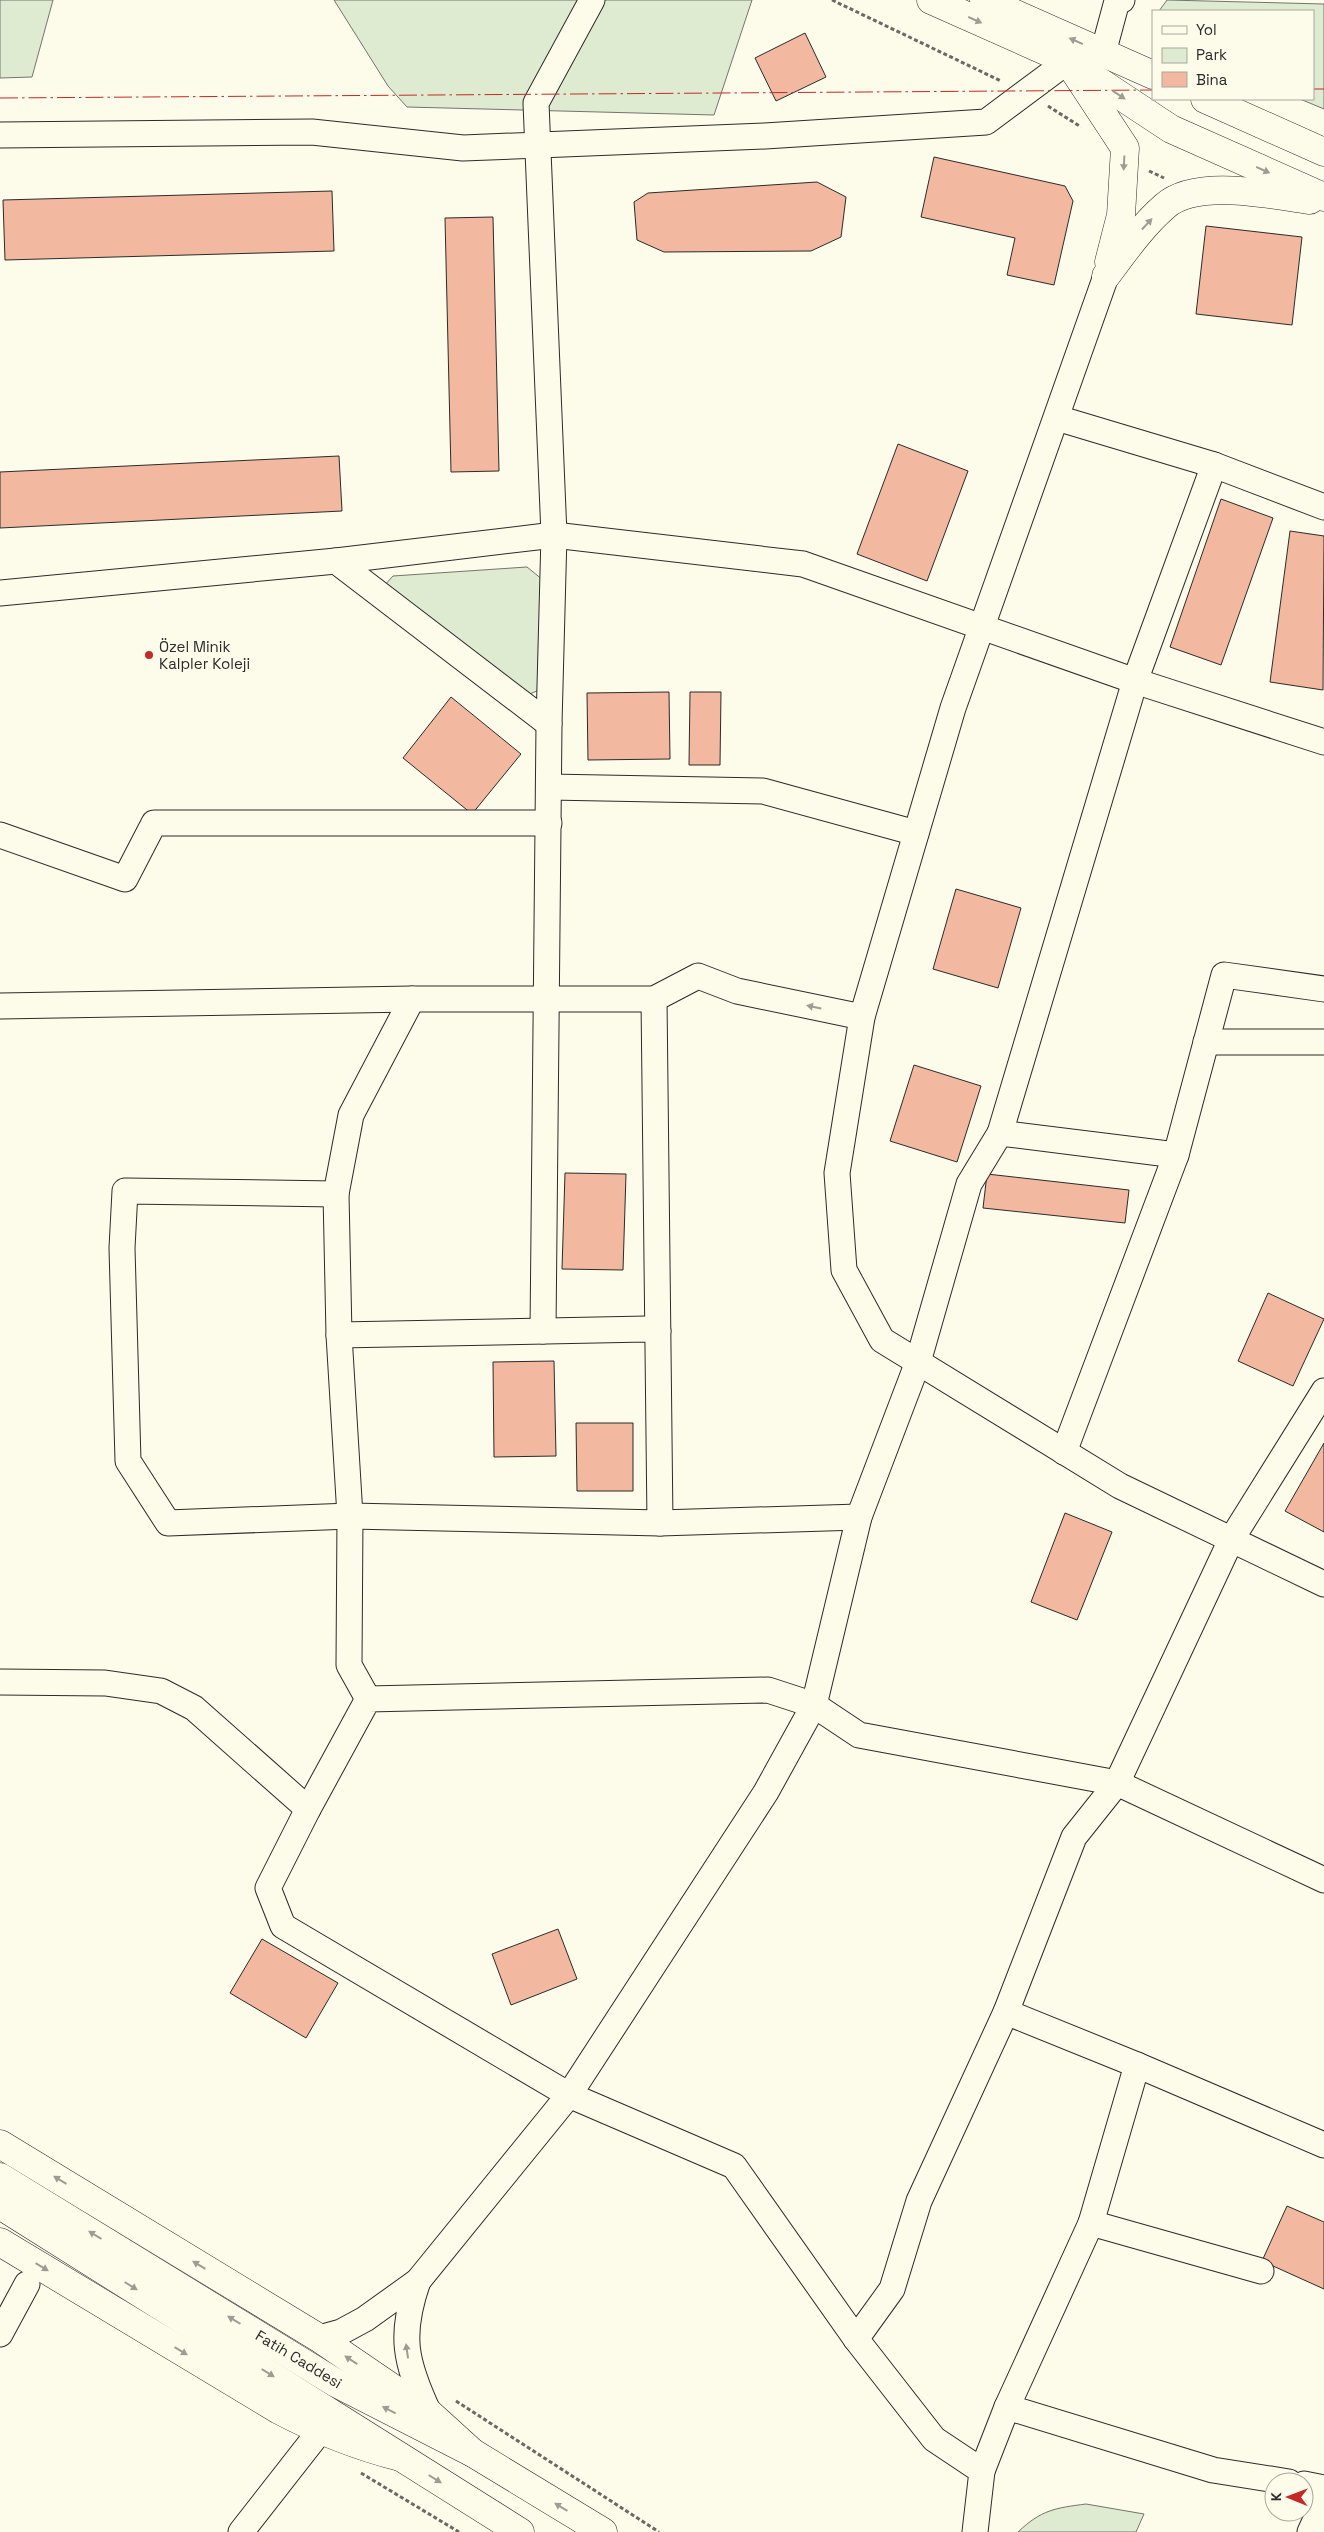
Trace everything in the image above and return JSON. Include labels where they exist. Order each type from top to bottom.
[{"type":"main road","points":[[931,0],[1068,61],[1171,129],[1324,198]]},
{"type":"main road","points":[[984,0],[1152,75]]},
{"type":"main road","points":[[1068,61],[1124,148],[1121,215],[1106,276]]},
{"type":"main road","points":[[1207,100],[1324,152]]},
{"type":"main road","points":[[1106,276],[1134,239],[1165,205],[1184,195],[1224,190],[1324,202]]},
{"type":"main road","points":[[0,2144],[319,2338],[428,2413],[473,2453]]},
{"type":"main road","name":"Fatih Caddesi","points":[[0,2177],[336,2382],[473,2453],[603,2532]]},
{"type":"main road","name":"Fatih Caddesi","points":[[0,2205],[520,2532]]},
{"type":"main road","points":[[0,2242],[279,2410],[320,2431],[357,2446],[400,2457]]},
{"type":"street","points":[[543,1331],[549,724],[554,535],[536,103],[592,0]]},
{"type":"street","points":[[1103,53],[1117,1],[1122,0]]},
{"type":"street","points":[[0,135],[312,132],[463,148],[765,136],[986,122],[1068,61]]},
{"type":"street","points":[[1106,276],[953,708],[862,1017],[837,1172],[844,1270],[882,1340],[1120,1486],[1324,1584]]},
{"type":"street","points":[[1057,418],[1214,465],[1324,507]]},
{"type":"street","points":[[319,2338],[341,2332],[365,2319],[418,2281],[569,2095],[766,1792],[814,1705],[860,1517],[918,1362],[969,1184],[1000,1133],[1135,681],[1214,465]]},
{"type":"street","points":[[0,592],[336,561],[554,535],[803,564],[1135,681],[1324,742]]},
{"type":"street","points":[[336,561],[549,724]]},
{"type":"street","points":[[549,787],[763,791],[916,833]]},
{"type":"street","points":[[0,835],[125,879],[154,823],[549,823]]},
{"type":"street","points":[[1064,1452],[1176,1155],[1224,975],[1324,989]]},
{"type":"street","points":[[0,1006],[412,999],[654,999],[698,976],[738,991],[862,1017]]},
{"type":"street","points":[[368,1699],[349,1665],[350,1516],[339,1335],[336,1194],[351,1115],[412,999]]},
{"type":"street","points":[[654,999],[660,1523]]},
{"type":"street","points":[[1206,1042],[1324,1042]]},
{"type":"street","points":[[1000,1133],[1176,1155]]},
{"type":"street","points":[[336,1194],[125,1190],[122,1248],[128,1461],[168,1523],[350,1516],[660,1523],[860,1517]]},
{"type":"street","points":[[339,1335],[647,1329],[658,1331]]},
{"type":"street","points":[[856,2339],[892,2289],[919,2201],[1006,2012],[1074,1836],[1117,1783],[1231,1540],[1324,1391]]},
{"type":"street","points":[[0,1682],[105,1683],[161,1691],[194,1708],[308,1809]]},
{"type":"street","points":[[368,1699],[768,1690],[814,1705],[859,1735],[1117,1783],[1324,1880]]},
{"type":"street","points":[[368,1699],[308,1809],[268,1888],[283,1926],[569,2095],[734,2166],[856,2339],[934,2439],[982,2471]]},
{"type":"street","points":[[1006,2012],[1137,2065],[1324,2145]]},
{"type":"street","points":[[975,2532],[982,2471],[1008,2406],[1091,2223],[1137,2065]]},
{"type":"street","points":[[1091,2223],[1261,2271]]},
{"type":"street","points":[[418,2281],[407,2319],[405,2339],[412,2374],[428,2413]]},
{"type":"street","points":[[0,2334],[27,2284]]},
{"type":"street","points":[[1008,2406],[1213,2470],[1264,2478]]},
{"type":"street","points":[[241,2532],[320,2431]]},
{"type":"street","points":[[1310,2532],[1324,2502]]},
{"type":"path","points":[[832,0],[976,71],[1026,92],[1083,129]]},
{"type":"path","points":[[1124,155],[1148,170],[1195,193]]},
{"type":"path","points":[[451,2398],[659,2532]]},
{"type":"green space","points":[[0,0],[53,0],[32,77],[0,78]]},
{"type":"green space","points":[[334,0],[752,0],[714,115],[407,107],[388,86]]},
{"type":"green space","points":[[1167,0],[1324,4],[1324,109],[1302,100],[1314,100],[1314,10],[1160,10]]},
{"type":"green space","points":[[527,567],[543,580],[539,690],[523,697],[383,587],[393,576]]},
{"type":"green space","points":[[1086,2504],[1144,2514],[1136,2532],[1018,2532],[1034,2519],[1049,2511]]},
{"type":"building","points":[[805,33],[826,77],[776,101],[755,58]]},
{"type":"building","points":[[934,157],[1065,186],[1073,201],[1054,285],[1007,275],[1015,238],[921,217]]},
{"type":"building","points":[[817,182],[846,197],[841,237],[811,251],[664,252],[637,240],[634,202],[648,193]]},
{"type":"building","points":[[332,191],[334,251],[5,260],[3,200]]},
{"type":"building","points":[[493,217],[499,471],[451,472],[445,218]]},
{"type":"building","points":[[1206,226],[1302,237],[1292,325],[1196,314]]},
{"type":"building","points":[[898,444],[968,471],[927,581],[857,554]]},
{"type":"building","points":[[339,456],[342,511],[0,528],[0,472]]},
{"type":"building","points":[[1221,499],[1273,518],[1221,665],[1170,647]]},
{"type":"building","points":[[1290,531],[1324,536],[1323,690],[1270,682]]},
{"type":"building","points":[[669,692],[670,759],[588,760],[587,693]]},
{"type":"building","points":[[690,692],[721,692],[720,765],[689,765]]},
{"type":"building","points":[[451,697],[521,754],[472,814],[403,758]]},
{"type":"building","points":[[956,889],[1021,908],[998,988],[933,969]]},
{"type":"building","points":[[914,1065],[981,1086],[957,1162],[890,1141]]},
{"type":"building","points":[[565,1173],[626,1174],[623,1270],[562,1269]]},
{"type":"building","points":[[987,1174],[1129,1190],[1125,1223],[983,1208]]},
{"type":"building","points":[[1268,1293],[1324,1319],[1293,1386],[1238,1361]]},
{"type":"building","points":[[554,1361],[556,1456],[494,1457],[493,1362]]},
{"type":"building","points":[[576,1423],[633,1423],[633,1491],[577,1491]]},
{"type":"building","points":[[1324,1443],[1324,1532],[1285,1511]]},
{"type":"building","points":[[1065,1513],[1112,1532],[1077,1620],[1031,1602]]},
{"type":"building","points":[[558,1929],[577,1979],[511,2005],[492,1954]]},
{"type":"building","points":[[262,1939],[338,1983],[306,2038],[230,1993]]},
{"type":"building","points":[[1287,2206],[1324,2222],[1324,2289],[1262,2261]]},
{"type":"power","points":[[1314,89],[1324,89]]},
{"type":"power","points":[[0,98],[1152,90]]},
{"type":"place","name":"Özel Minik Kalpler Koleji","points":[[149,655]]}]
